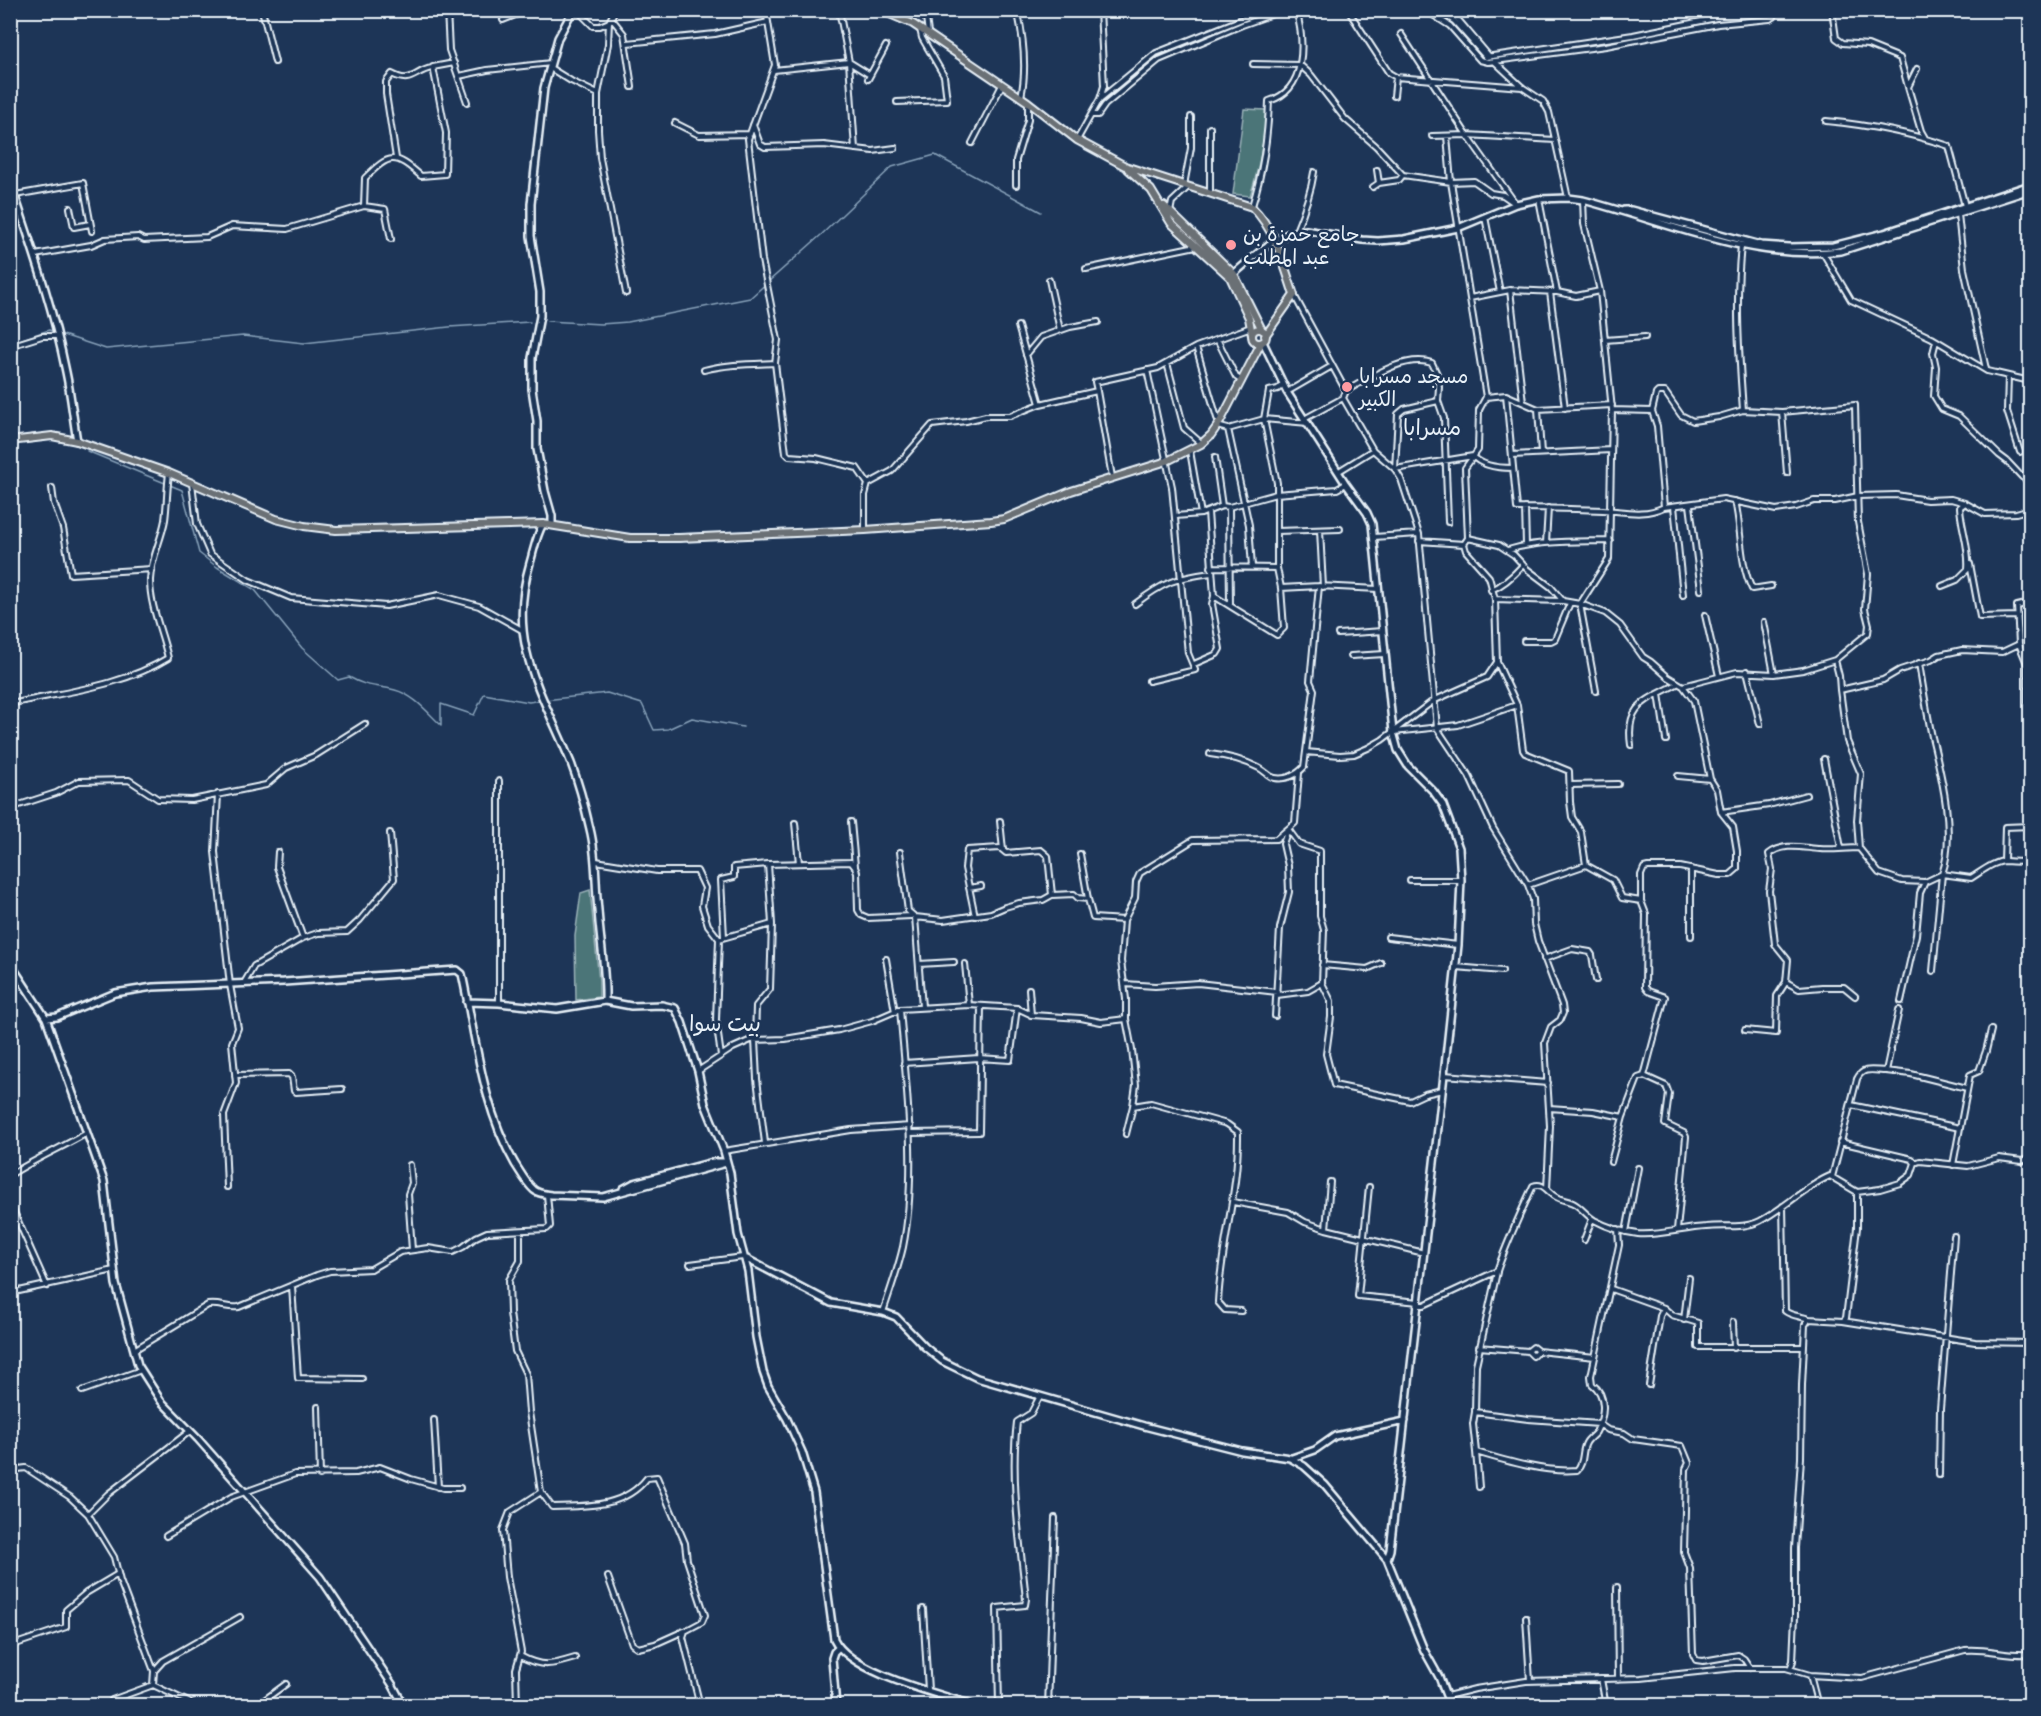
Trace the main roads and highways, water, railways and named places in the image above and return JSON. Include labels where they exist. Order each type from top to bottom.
[{"type":"main road","points":[[10,441],[52,436],[77,441],[192,483],[276,519],[315,528],[336,530],[543,524],[630,538],[865,530],[1004,519],[1071,490],[1167,461],[1201,444],[1219,424],[1262,338],[1294,295],[1274,241],[1258,213],[1252,207],[1125,166],[1077,140],[1028,102],[928,34],[880,10]]},
{"type":"main road","points":[[1125,166],[1143,181],[1170,213],[1232,276],[1262,338]]},
{"type":"main road","points":[[1160,201],[1171,223],[1232,276],[1252,327],[1254,341],[1262,338]]},
{"type":"main road","points":[[1252,335],[1256,330],[1262,338]]},
{"type":"waterway","points":[[1099,108],[1155,58],[1276,10]]},
{"type":"waterway","points":[[1432,10],[1453,24],[1486,59]]},
{"type":"waterway","points":[[1638,37],[1719,21],[1768,17],[1773,10]]},
{"type":"waterway","points":[[1496,58],[1629,39]]},
{"type":"waterway","points":[[547,321],[601,324],[628,322],[750,298],[821,235],[892,167],[935,155],[1041,212]]},
{"type":"waterway","points":[[60,334],[106,349],[243,336],[304,343],[449,327],[530,322]]},
{"type":"waterway","points":[[10,343],[49,330],[55,332]]},
{"type":"waterway","points":[[87,451],[182,490],[199,553],[255,590],[302,648],[338,680],[349,677],[367,685],[402,692],[441,725],[441,704],[474,715],[484,694],[529,702],[541,700]]},
{"type":"waterway","points":[[545,700],[607,693],[642,704],[654,730],[668,729],[692,718],[743,727]]},
{"type":"place","name":"جامع حمزة بن عبد المطلب","points":[[1231,245]]},
{"type":"place","name":"مسجد مسرابا الكبير","points":[[1347,387]]},
{"type":"district","name":"مسرابا","points":[[1432,427]]},
{"type":"district","name":"بيت سوا","points":[[725,1023]]}]
